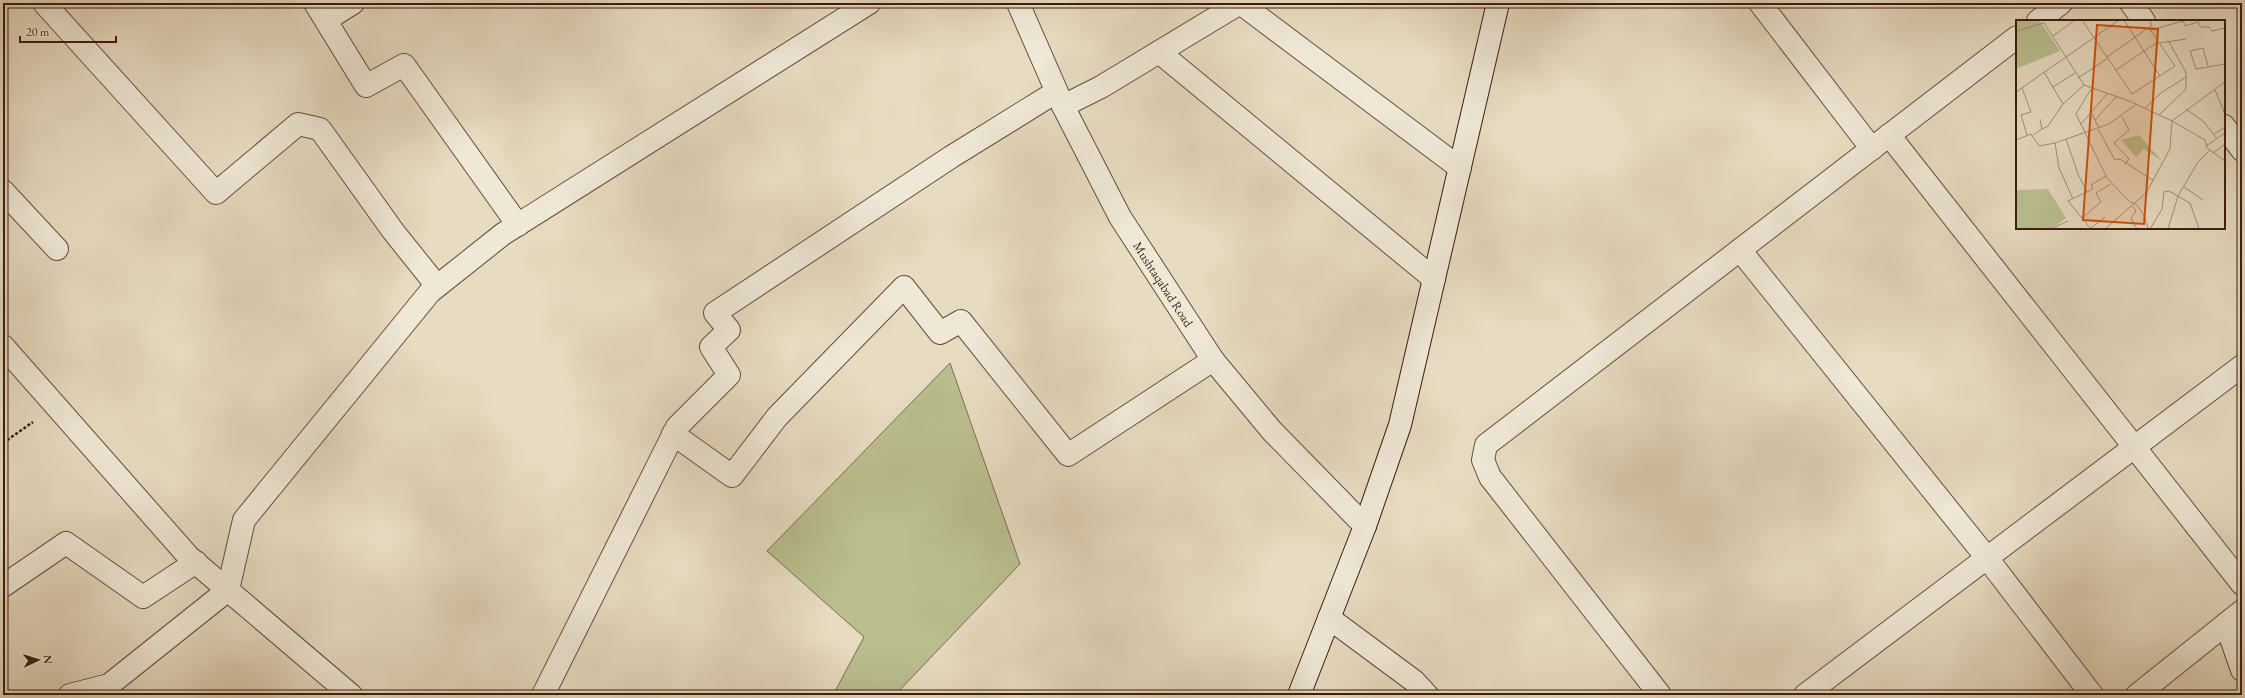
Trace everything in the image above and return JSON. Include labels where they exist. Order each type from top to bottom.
[{"type":"street","points":[[44,3],[216,194],[298,124],[320,129],[393,231],[436,286]]},
{"type":"street","points":[[353,3],[320,12],[366,86],[404,65],[518,225]]},
{"type":"street","points":[[70,695],[109,685],[228,590],[244,520],[436,286],[503,234],[870,3]]},
{"type":"street","name":"Mushtaqabad Road","points":[[1018,3],[1060,99],[1120,217],[1212,360],[1272,431],[1365,526]]},
{"type":"street","points":[[543,695],[677,427],[729,375],[711,347],[729,330],[715,313],[951,157],[1060,99],[1101,87],[1240,3],[1460,168]]},
{"type":"street","points":[[1299,695],[1365,526],[1400,425],[1498,3]]},
{"type":"street","points":[[1760,3],[1872,149]]},
{"type":"street","points":[[2039,20],[2061,3]]},
{"type":"street","points":[[2131,3],[2143,20]]},
{"type":"street","points":[[1660,695],[1490,477],[1483,460],[1486,446],[2016,38]]},
{"type":"street","points":[[1159,52],[1434,279]]},
{"type":"street","points":[[2225,127],[2242,150]]},
{"type":"street","points":[[1889,135],[2242,584]]},
{"type":"street","points":[[3,191],[57,249]]},
{"type":"street","points":[[1740,250],[1987,558],[2092,695]]},
{"type":"street","points":[[673,434],[732,476],[777,417],[904,287],[940,334],[961,321],[1068,455],[1212,360]]},
{"type":"street","points":[[3,346],[196,562],[351,695]]},
{"type":"street","points":[[1805,695],[2242,366]]},
{"type":"street","points":[[3,586],[66,544],[143,597],[196,562]]},
{"type":"street","points":[[1329,618],[1414,681],[1427,695]]},
{"type":"street","points":[[2137,695],[2234,618],[2242,670]]},
{"type":"path","points":[[3,443],[56,406]]},
{"type":"green space","points":[[950,363],[1020,564],[895,695],[833,695],[864,637],[767,551]]}]
